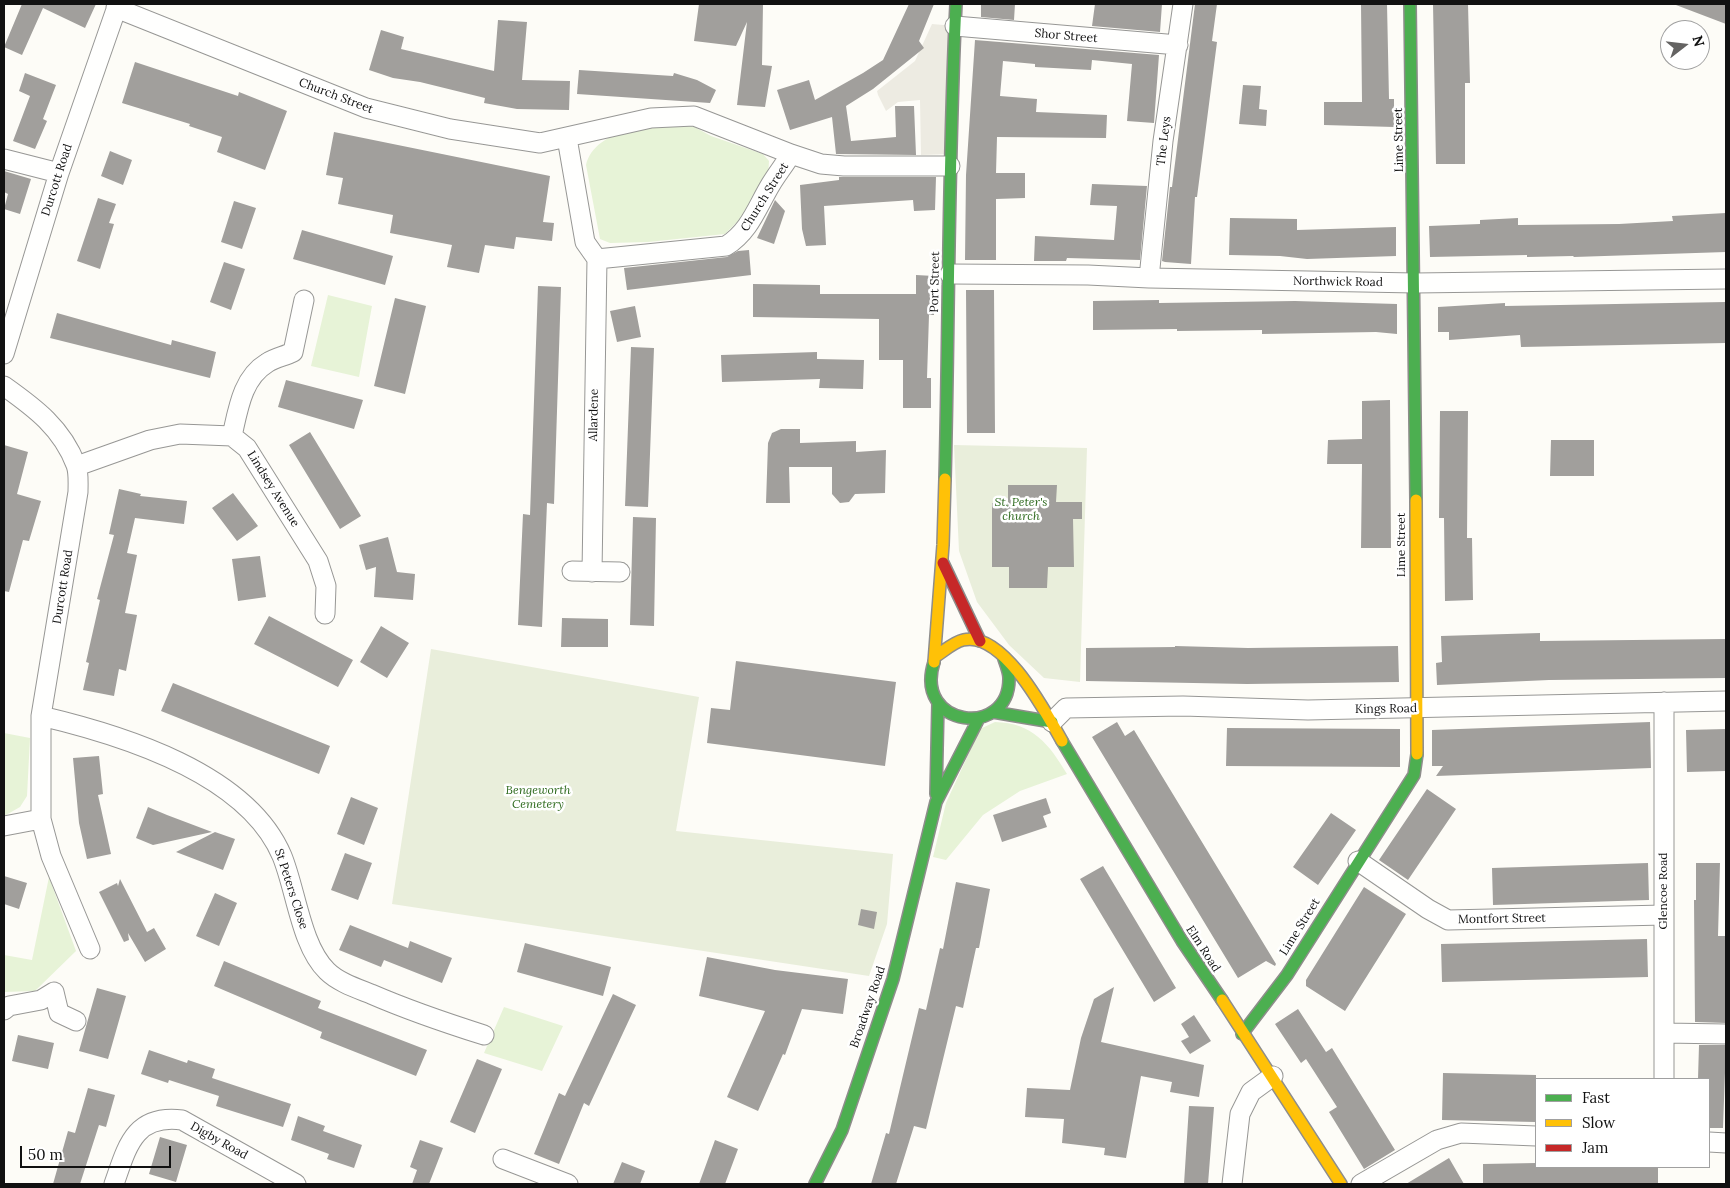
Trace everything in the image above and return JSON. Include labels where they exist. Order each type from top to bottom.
[{"type":"main road","name":"Port Street","points":[[936,656],[942,560],[950,274],[950,166],[956,4]]},
{"type":"main road","name":"Lime Street","points":[[1242,1034],[1287,975],[1414,774],[1417,754],[1415,283],[1410,4]]},
{"type":"main road","name":"Port Street","points":[[942,560],[952,586],[980,641]]},
{"type":"main road","points":[[963,640],[980,641],[993,647],[1004,659],[1010,677],[1006,696],[993,712],[979,718],[966,719],[951,714],[938,703],[932,691],[930,675],[936,656],[963,640]]},
{"type":"main road","name":"Elm Road","points":[[1004,659],[1032,688],[1177,933],[1341,1184]]},
{"type":"main road","name":"Broadway Road","points":[[936,802],[938,703]]},
{"type":"main road","points":[[993,712],[1052,722]]},
{"type":"main road","name":"Broadway Road","points":[[815,1184],[842,1130],[875,1028],[894,979],[906,920],[936,802],[979,718]]},
{"type":"street","name":"The Leys","points":[[1149,278],[1163,141],[1183,4]]},
{"type":"street","name":"Church Street","points":[[117,6],[366,108],[450,129],[540,143],[651,118],[694,116],[820,164],[844,166],[950,166]]},
{"type":"street","name":"Durcott Road","points":[[4,354],[59,173],[117,6]]},
{"type":"street","name":"Shor Street","points":[[955,26],[1178,45]]},
{"type":"street","points":[[567,138],[585,242],[597,259]]},
{"type":"street","name":"Church Street","points":[[597,259],[726,246],[739,238],[752,221],[771,184],[791,154]]},
{"type":"street","points":[[4,160],[59,173]]},
{"type":"street","name":"Allardene","points":[[592,572],[597,259]]},
{"type":"street","name":"Northwick Road","points":[[950,274],[1088,275],[1149,278],[1415,283],[1726,279]]},
{"type":"street","points":[[77,466],[150,440],[180,434],[232,436],[239,405],[250,378],[267,362],[293,352],[304,300]]},
{"type":"street","name":"Durcott Road","points":[[4,386],[45,416],[59,432],[77,466],[78,492],[41,716],[41,819],[51,856],[90,949]]},
{"type":"street","name":"Lindsey Avenue","points":[[232,436],[247,448],[318,561],[326,586],[325,614]]},
{"type":"street","points":[[572,571],[620,572]]},
{"type":"street","name":"Kings Road","points":[[1052,722],[1066,708],[1108,706],[1308,710],[1726,701]]},
{"type":"street","name":"Glencoe Road","points":[[1664,702],[1664,1078]]},
{"type":"street","name":"St Peters Close","points":[[41,716],[124,739],[159,753],[199,773],[239,799],[265,825],[282,856],[309,946],[317,960],[329,973],[352,986],[410,1011],[484,1036]]},
{"type":"street","points":[[4,826],[41,819]]},
{"type":"street","name":"Montfort Street","points":[[1358,860],[1428,909],[1448,920],[1664,914]]},
{"type":"street","points":[[4,1010],[9,1006],[41,1000],[54,992],[59,1013],[76,1021]]},
{"type":"street","points":[[1665,1033],[1726,1034]]},
{"type":"street","points":[[1232,1184],[1240,1114],[1251,1092],[1272,1076]]},
{"type":"street","name":"Digby Road","points":[[114,1184],[129,1144],[140,1128],[155,1120],[166,1118],[182,1120],[296,1184]]},
{"type":"street","points":[[1361,1184],[1437,1140],[1461,1133],[1535,1136]]},
{"type":"street","points":[[1710,1142],[1726,1143]]},
{"type":"street","points":[[503,1159],[568,1184]]},
{"type":"green space","points":[[689,124],[711,136],[763,154],[769,161],[768,177],[749,210],[725,234],[648,242],[610,243],[600,239],[586,165],[592,152],[602,142],[614,135],[645,128]]},
{"type":"green space","points":[[328,295],[372,306],[359,377],[311,366]]},
{"type":"green space","name":"St. Peter's church","points":[[954,445],[1087,448],[1080,682],[1044,678],[1009,645],[977,602],[959,551]]},
{"type":"green space","name":"Bengeworth Cemetery","points":[[431,649],[699,697],[676,831],[893,854],[887,924],[869,976],[392,904]]},
{"type":"green space","points":[[995,722],[1020,726],[1030,731],[1054,753],[1067,774],[1020,791],[983,815],[946,860],[933,857],[946,803],[980,729]]},
{"type":"green space","points":[[4,733],[30,738],[27,796],[20,807],[6,815],[4,815]]},
{"type":"green space","points":[[49,877],[76,951],[35,991],[4,992],[4,955],[32,960]]},
{"type":"green space","points":[[504,1007],[563,1026],[542,1071],[484,1053]]},
{"type":"shaded area","points":[[932,24],[955,26],[950,154],[921,155],[920,100],[898,102],[886,111],[877,91],[915,61]]},
{"type":"building","points":[[22,4],[96,4],[85,28],[43,8],[22,55],[4,47]]},
{"type":"building","points":[[699,4],[763,4],[762,65],[772,66],[765,107],[737,105],[747,22],[736,46],[694,41]]},
{"type":"building","points":[[909,4],[934,4],[919,41],[924,48],[873,89],[846,106],[851,141],[896,137],[895,106],[914,106],[916,155],[836,154],[832,117],[790,130],[777,90],[809,80],[815,100],[883,60]]},
{"type":"building","points":[[981,4],[1015,4],[1014,20],[981,17]]},
{"type":"building","points":[[1095,4],[1162,4],[1160,32],[1092,26]]},
{"type":"building","points":[[1195,4],[1217,4],[1212,41],[1217,42],[1197,197],[1195,197],[1191,264],[1162,261]]},
{"type":"building","points":[[1361,4],[1387,4],[1389,99],[1394,99],[1394,127],[1324,125],[1324,102],[1362,102]]},
{"type":"building","points":[[1433,4],[1468,4],[1470,83],[1465,83],[1465,164],[1436,164]]},
{"type":"building","points":[[1726,4],[1726,24],[1676,5]]},
{"type":"building","points":[[498,20],[527,22],[522,80],[570,81],[569,110],[517,109],[484,103],[485,98],[420,82],[393,78],[369,70],[381,30],[404,37],[401,49],[494,71]]},
{"type":"building","points":[[975,40],[1159,55],[1154,123],[1127,121],[1132,64],[1092,60],[1091,70],[1035,67],[1035,64],[1003,61],[1000,96],[1037,99],[1036,112],[1107,115],[1106,138],[997,137],[996,173],[1025,173],[1025,198],[996,199],[996,260],[965,260],[966,175]]},
{"type":"building","points":[[135,62],[238,96],[239,92],[287,111],[265,170],[217,152],[222,137],[189,126],[190,124],[122,103]]},
{"type":"building","points":[[579,70],[673,76],[674,73],[697,80],[716,90],[710,103],[577,94]]},
{"type":"building","points":[[25,73],[56,85],[43,119],[47,121],[35,149],[13,141],[30,96],[19,91]]},
{"type":"building","points":[[1243,85],[1261,86],[1259,109],[1267,110],[1266,126],[1239,124]]},
{"type":"building","points":[[334,132],[550,176],[543,222],[554,223],[552,241],[516,237],[514,249],[485,245],[479,273],[447,267],[452,245],[390,233],[393,215],[338,204],[343,178],[326,175]]},
{"type":"building","points":[[110,151],[132,160],[123,185],[101,176]]},
{"type":"building","points":[[4,171],[31,179],[20,214],[4,209],[8,194],[4,192]]},
{"type":"building","points":[[839,177],[936,177],[935,210],[914,211],[913,200],[824,206],[826,245],[806,246],[802,229],[800,185],[839,180]]},
{"type":"building","points":[[1092,184],[1147,186],[1140,260],[1067,258],[1066,261],[1034,261],[1035,236],[1114,240],[1117,206],[1090,205]]},
{"type":"building","points":[[98,198],[116,204],[109,223],[114,224],[100,269],[77,261]]},
{"type":"building","points":[[775,200],[785,211],[774,244],[757,238]]},
{"type":"building","points":[[234,201],[256,208],[242,249],[221,242]]},
{"type":"building","points":[[1726,213],[1726,252],[1574,257],[1527,257],[1527,255],[1430,257],[1429,226],[1480,224],[1480,220],[1518,218],[1518,225],[1619,224],[1673,221],[1672,216]]},
{"type":"building","points":[[1230,218],[1297,219],[1297,230],[1396,227],[1396,256],[1307,259],[1280,256],[1229,255]]},
{"type":"building","points":[[302,230],[393,256],[385,285],[293,259]]},
{"type":"building","points":[[749,250],[751,275],[627,290],[624,268],[727,257],[738,251]]},
{"type":"building","points":[[224,262],[245,269],[231,310],[210,302]]},
{"type":"building","points":[[916,275],[934,276],[934,315],[929,315],[927,378],[931,378],[931,408],[903,408],[903,360],[879,360],[879,319],[753,317],[753,284],[820,285],[820,294],[916,294]]},
{"type":"building","points":[[538,286],[561,287],[554,504],[547,503],[542,627],[518,625],[523,514],[530,515]]},
{"type":"building","points":[[966,290],[994,290],[995,433],[967,433]]},
{"type":"building","points":[[395,298],[426,306],[405,394],[374,386]]},
{"type":"building","points":[[1159,300],[1159,303],[1295,301],[1397,304],[1397,334],[1376,332],[1262,334],[1262,330],[1093,330],[1093,301]]},
{"type":"building","points":[[1726,302],[1726,343],[1521,347],[1520,335],[1449,340],[1449,332],[1438,332],[1438,307],[1505,303],[1505,306]]},
{"type":"building","points":[[635,306],[641,337],[617,342],[610,311]]},
{"type":"building","points":[[57,313],[171,345],[172,340],[216,352],[210,378],[50,338]]},
{"type":"building","points":[[631,347],[654,348],[648,507],[625,506]]},
{"type":"building","points":[[817,352],[817,359],[864,360],[863,389],[819,388],[820,379],[722,382],[721,355]]},
{"type":"building","points":[[286,380],[363,400],[354,429],[278,407]]},
{"type":"building","points":[[1390,400],[1391,548],[1361,548],[1362,464],[1327,464],[1328,440],[1362,439],[1362,401]]},
{"type":"building","points":[[1440,411],[1468,411],[1467,538],[1472,538],[1473,600],[1445,601],[1444,518],[1439,518]]},
{"type":"building","points":[[781,429],[800,429],[800,443],[856,441],[856,452],[886,450],[885,493],[855,494],[849,502],[840,503],[832,494],[832,467],[789,467],[790,503],[766,503],[768,443],[772,433]]},
{"type":"building","points":[[310,432],[361,516],[340,529],[289,445]]},
{"type":"building","points":[[1551,440],[1594,440],[1594,476],[1550,476]]},
{"type":"building","points":[[4,445],[28,452],[17,494],[41,501],[29,541],[23,540],[9,592],[4,591]]},
{"type":"building","points":[[1008,485],[1057,485],[1056,502],[1082,502],[1082,519],[1073,519],[1074,567],[1048,567],[1047,588],[1009,588],[1009,567],[992,567],[992,503],[1008,503]]},
{"type":"building","points":[[119,489],[141,494],[140,496],[187,501],[184,524],[135,518],[127,553],[137,555],[125,613],[137,615],[126,671],[119,669],[114,696],[83,690],[89,663],[86,662],[100,600],[97,599],[114,535],[109,534]]},
{"type":"building","points":[[233,493],[258,526],[237,541],[212,508]]},
{"type":"building","points":[[633,517],[656,518],[654,626],[630,625]]},
{"type":"building","points":[[388,537],[397,572],[415,574],[413,600],[374,597],[376,567],[366,570],[359,545]]},
{"type":"building","points":[[260,556],[266,597],[238,601],[232,559]]},
{"type":"building","points":[[269,616],[353,660],[338,687],[254,644]]},
{"type":"building","points":[[562,618],[608,619],[608,647],[561,647]]},
{"type":"building","points":[[381,626],[409,643],[387,678],[360,662]]},
{"type":"building","points":[[1540,633],[1540,641],[1726,639],[1726,678],[1549,680],[1437,685],[1436,663],[1442,662],[1441,636]]},
{"type":"building","points":[[1175,646],[1248,648],[1398,646],[1399,682],[1247,684],[1086,681],[1086,648]]},
{"type":"building","points":[[736,661],[896,682],[885,766],[707,743],[711,708],[730,710]]},
{"type":"building","points":[[173,683],[330,746],[319,774],[161,711]]},
{"type":"building","points":[[1117,722],[1125,736],[1134,730],[1276,964],[1275,966],[1266,961],[1238,978],[1092,737]]},
{"type":"building","points":[[1650,722],[1651,768],[1436,776],[1443,766],[1432,766],[1432,730]]},
{"type":"building","points":[[1227,728],[1400,729],[1400,767],[1226,766]]},
{"type":"building","points":[[1726,729],[1726,771],[1687,772],[1686,730]]},
{"type":"building","points":[[99,756],[103,794],[98,795],[111,854],[87,859],[79,823],[73,758]]},
{"type":"building","points":[[1427,789],[1456,809],[1408,880],[1379,860]]},
{"type":"building","points":[[351,797],[378,808],[364,845],[337,834]]},
{"type":"building","points":[[1046,798],[1051,813],[1043,816],[1047,827],[1002,842],[993,815]]},
{"type":"building","points":[[148,807],[212,832],[153,845],[136,838]]},
{"type":"building","points":[[1331,813],[1356,830],[1318,885],[1293,867]]},
{"type":"building","points":[[215,832],[235,839],[223,870],[176,852]]},
{"type":"building","points":[[345,853],[372,863],[358,900],[331,890]]},
{"type":"building","points":[[1648,863],[1649,900],[1493,905],[1492,868]]},
{"type":"building","points":[[1696,863],[1720,863],[1718,936],[1726,936],[1726,1023],[1695,1022],[1694,900],[1696,900]]},
{"type":"building","points":[[1103,866],[1176,988],[1154,1002],[1080,879]]},
{"type":"building","points":[[4,876],[27,883],[19,909],[4,904]]},
{"type":"building","points":[[120,879],[147,932],[154,928],[166,949],[145,962],[128,933],[129,940],[124,942],[99,892],[117,883],[118,886]]},
{"type":"building","points":[[956,882],[990,889],[979,948],[976,948],[963,1008],[956,1006],[926,1129],[914,1126],[896,1184],[871,1184],[886,1133],[889,1134],[919,1008],[926,1010],[940,948],[943,949]]},
{"type":"building","points":[[1364,887],[1406,914],[1345,1011],[1306,986],[1306,980]]},
{"type":"building","points":[[215,893],[237,903],[219,946],[196,936]]},
{"type":"building","points":[[861,909],[877,912],[874,929],[858,925]]},
{"type":"building","points":[[350,925],[408,948],[410,941],[452,958],[442,983],[384,960],[381,967],[339,950]]},
{"type":"building","points":[[1647,939],[1648,977],[1442,982],[1441,944]]},
{"type":"building","points":[[525,943],[611,967],[603,996],[517,972]]},
{"type":"building","points":[[707,957],[775,970],[848,979],[843,1014],[802,1009],[785,1055],[783,1054],[758,1111],[727,1097],[765,1011],[699,996]]},
{"type":"building","points":[[224,961],[321,1001],[318,1008],[427,1050],[416,1076],[320,1038],[322,1032],[214,986]]},
{"type":"building","points":[[1114,987],[1101,1042],[1204,1065],[1199,1097],[1170,1092],[1172,1082],[1141,1076],[1126,1158],[1104,1155],[1105,1148],[1062,1143],[1064,1119],[1025,1117],[1027,1088],[1070,1090],[1081,1038],[1094,999]]},
{"type":"building","points":[[97,988],[126,996],[108,1059],[79,1051]]},
{"type":"building","points":[[613,994],[636,1005],[589,1106],[584,1103],[559,1164],[534,1154],[559,1093],[565,1096]]},
{"type":"building","points":[[1298,1009],[1326,1052],[1332,1048],[1395,1150],[1364,1169],[1329,1112],[1337,1107],[1306,1059],[1301,1063],[1275,1024]]},
{"type":"building","points":[[1194,1015],[1211,1041],[1190,1054],[1181,1041],[1189,1037],[1181,1024]]},
{"type":"building","points":[[18,1035],[54,1043],[48,1069],[12,1061]]},
{"type":"building","points":[[1699,1045],[1726,1045],[1723,1128],[1710,1128],[1710,1078],[1698,1078]]},
{"type":"building","points":[[149,1050],[187,1063],[188,1060],[215,1069],[212,1078],[291,1104],[283,1127],[216,1106],[219,1096],[169,1080],[168,1083],[141,1074]]},
{"type":"building","points":[[477,1059],[502,1069],[475,1133],[450,1122]]},
{"type":"building","points":[[1443,1073],[1536,1075],[1535,1122],[1442,1120]]},
{"type":"building","points":[[88,1088],[115,1095],[106,1127],[99,1125],[80,1184],[53,1184],[68,1131],[75,1133]]},
{"type":"building","points":[[1189,1106],[1214,1107],[1208,1184],[1184,1184]]},
{"type":"building","points":[[298,1116],[325,1126],[323,1131],[362,1145],[354,1168],[327,1159],[329,1154],[291,1140]]},
{"type":"building","points":[[160,1137],[187,1145],[176,1182],[149,1174]]},
{"type":"building","points":[[420,1140],[443,1148],[429,1184],[412,1184],[417,1170],[410,1167]]},
{"type":"building","points":[[715,1140],[738,1149],[725,1184],[699,1184]]},
{"type":"building","points":[[1449,1158],[1464,1184],[1406,1184]]},
{"type":"building","points":[[622,1162],[645,1171],[640,1184],[613,1184]]},
{"type":"building","points":[[1535,1163],[1535,1168],[1658,1168],[1658,1184],[1483,1184],[1483,1164]]},
{"type":"traffic: fast","points":[[945,479],[950,182],[956,4]]},
{"type":"traffic: fast","points":[[1410,4],[1416,500]]},
{"type":"traffic: fast","points":[[934,662],[931,684],[937,701],[949,712],[964,718],[980,717],[995,711],[1005,698],[1009,678],[1004,659]]},
{"type":"traffic: fast","points":[[936,794],[938,703]]},
{"type":"traffic: fast","points":[[993,712],[1052,722]]},
{"type":"traffic: fast","points":[[815,1184],[842,1130],[893,979],[936,802],[979,718]]},
{"type":"traffic: fast","points":[[1062,741],[1182,941],[1222,1000]]},
{"type":"traffic: fast","points":[[1242,1034],[1287,975],[1414,775],[1417,754]]},
{"type":"traffic: slow","points":[[934,662],[943,545],[945,479]]},
{"type":"traffic: slow","points":[[1416,500],[1417,754]]},
{"type":"traffic: slow","points":[[936,656],[963,640],[978,640],[993,648],[1008,660],[1022,676],[1062,741]]},
{"type":"traffic: slow","points":[[1222,1000],[1341,1184]]},
{"type":"traffic: jam","points":[[943,563],[980,641]]}]
